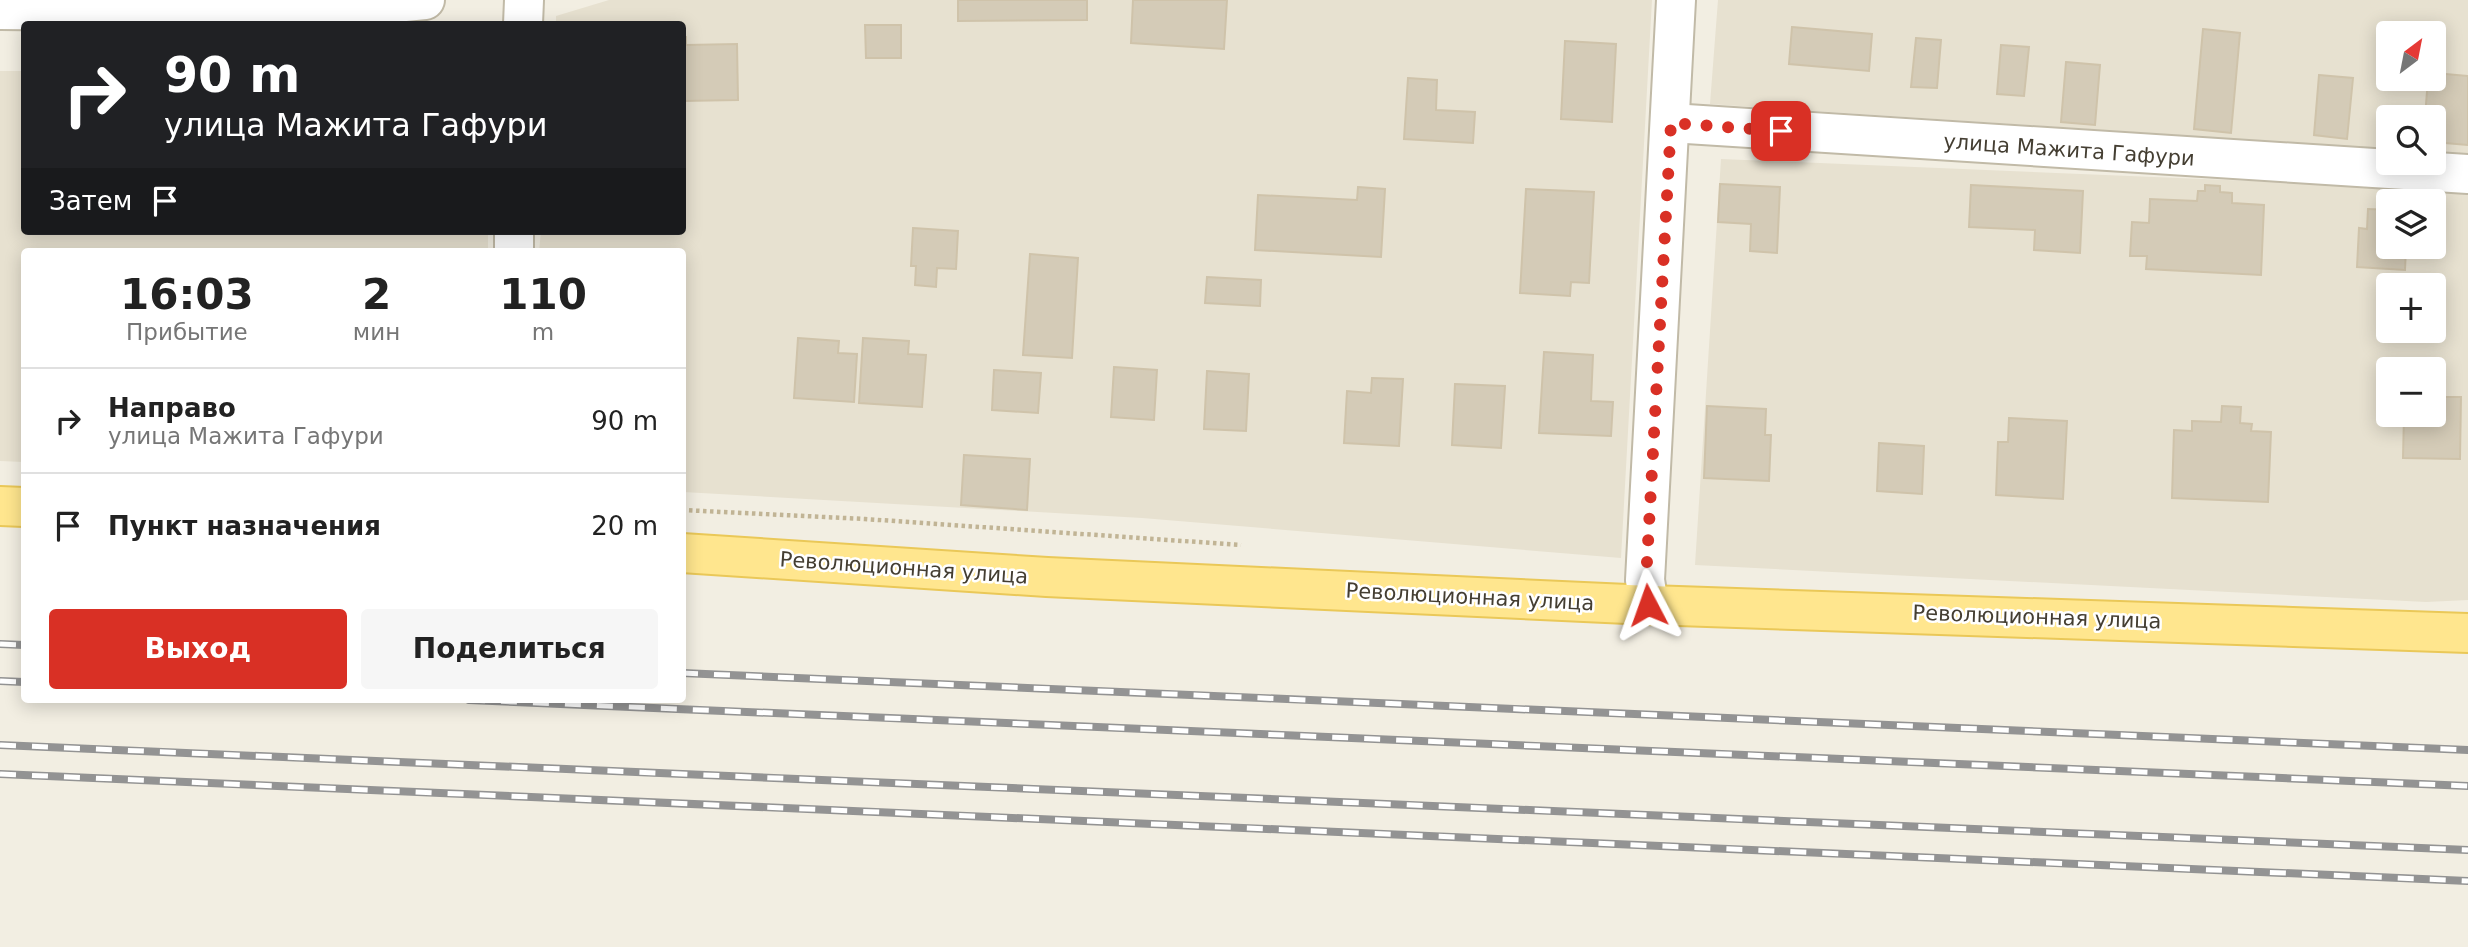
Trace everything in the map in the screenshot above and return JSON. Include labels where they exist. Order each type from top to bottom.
[{"type":"main road","points":[[0,506],[21,507]]},
{"type":"main road","name":"Революционная улица","points":[[686,553],[1047,577],[1648,605],[2468,633]]},
{"type":"street","points":[[0,10],[292,13],[425,0]]},
{"type":"street","points":[[523,21],[524,0]]},
{"type":"street","points":[[1648,605],[1646,580],[1676,0]]},
{"type":"street","name":"улица Мажита Гафури","points":[[1671,123],[2468,174]]},
{"type":"path","points":[[686,510],[865,519],[1243,545]]},
{"type":"shaded area","points":[[609,0],[1652,0],[1621,558],[1142,518],[686,492],[686,248],[539,248],[541,235],[686,235],[686,21],[556,21],[556,16]]},
{"type":"shaded area","points":[[1718,0],[2468,0],[2468,155],[2446,153],[2446,105],[2376,105],[2376,148],[1710,104]]},
{"type":"shaded area","points":[[0,71],[21,71],[21,235],[488,235],[488,248],[21,248],[21,462],[0,461]]},
{"type":"shaded area","points":[[1721,159],[2444,189],[2376,189],[2376,259],[2446,259],[2446,189],[2468,190],[2468,600],[2426,602],[1695,565]]},
{"type":"building","points":[[958,0],[1087,0],[1087,20],[958,21]]},
{"type":"building","points":[[1133,0],[1227,0],[1224,49],[1131,43]]},
{"type":"building","points":[[865,25],[901,25],[901,58],[866,58]]},
{"type":"building","points":[[1792,27],[1872,34],[1869,71],[1789,64]]},
{"type":"building","points":[[2203,29],[2240,33],[2231,133],[2194,129]]},
{"type":"building","points":[[1916,38],[1941,40],[1937,88],[1911,87]]},
{"type":"building","points":[[1565,41],[1616,44],[1612,122],[1561,119]]},
{"type":"building","points":[[737,44],[738,100],[686,101],[686,45]]},
{"type":"building","points":[[2001,45],[2029,47],[2024,96],[1997,94]]},
{"type":"building","points":[[2066,62],[2100,65],[2095,125],[2061,122]]},
{"type":"building","points":[[2446,74],[2468,76],[2468,145],[2446,143],[2446,105],[2426,105],[2427,91],[2446,91]]},
{"type":"building","points":[[2319,75],[2353,78],[2347,139],[2314,135]]},
{"type":"building","points":[[1408,78],[1437,80],[1436,110],[1475,112],[1473,143],[1404,139]]},
{"type":"building","points":[[1720,184],[1780,187],[1777,253],[1750,251],[1751,224],[1718,222]]},
{"type":"building","points":[[1971,185],[2083,191],[2080,253],[2034,250],[2035,230],[1969,227]]},
{"type":"building","points":[[2205,185],[2220,186],[2220,192],[2232,193],[2232,203],[2264,205],[2261,275],[2146,269],[2147,256],[2130,256],[2132,222],[2149,223],[2150,199],[2197,201],[2198,191],[2205,191]]},
{"type":"building","points":[[1358,187],[1385,189],[1381,257],[1255,250],[1258,195],[1357,200]]},
{"type":"building","points":[[1526,189],[1594,192],[1589,283],[1571,282],[1570,296],[1520,293]]},
{"type":"building","points":[[2368,209],[2376,209],[2376,259],[2405,259],[2405,270],[2357,267],[2359,228],[2367,229]]},
{"type":"building","points":[[913,228],[958,231],[956,269],[937,268],[936,287],[915,285],[916,266],[911,266]]},
{"type":"building","points":[[1030,254],[1078,258],[1072,358],[1023,355]]},
{"type":"building","points":[[1207,277],[1261,280],[1260,306],[1205,303]]},
{"type":"building","points":[[798,338],[839,341],[838,353],[857,354],[854,402],[794,398]]},
{"type":"building","points":[[863,338],[909,341],[908,354],[926,355],[922,407],[859,403]]},
{"type":"building","points":[[1544,352],[1593,355],[1591,401],[1613,402],[1611,436],[1539,433]]},
{"type":"building","points":[[1114,367],[1157,370],[1154,420],[1111,417]]},
{"type":"building","points":[[994,370],[1041,373],[1038,413],[992,410]]},
{"type":"building","points":[[1207,371],[1249,374],[1246,431],[1204,429]]},
{"type":"building","points":[[1372,378],[1403,379],[1399,446],[1344,443],[1347,391],[1371,393]]},
{"type":"building","points":[[1455,384],[1505,386],[1501,448],[1452,445]]},
{"type":"building","points":[[2446,397],[2461,397],[2460,459],[2403,458],[2404,427],[2446,427]]},
{"type":"building","points":[[1707,406],[1766,409],[1765,435],[1771,435],[1769,481],[1704,478]]},
{"type":"building","points":[[2222,406],[2241,407],[2240,423],[2252,424],[2251,431],[2271,432],[2268,502],[2172,498],[2174,430],[2192,431],[2192,421],[2221,422]]},
{"type":"building","points":[[2009,418],[2067,421],[2063,499],[1996,495],[1998,442],[2008,442]]},
{"type":"building","points":[[1879,443],[1924,446],[1922,494],[1877,491]]},
{"type":"building","points":[[964,455],[1030,459],[1027,510],[961,505]]},
{"type":"railway","points":[[0,644],[21,645]]},
{"type":"railway","points":[[686,673],[2468,750]]},
{"type":"railway","points":[[0,681],[21,682]]},
{"type":"railway","points":[[539,703],[2468,786]]},
{"type":"railway","points":[[0,745],[2468,850]]},
{"type":"railway","points":[[0,774],[2468,881]]},
{"type":"route","points":[[1648,605],[1646,580],[1671,123],[1781,131]]}]
